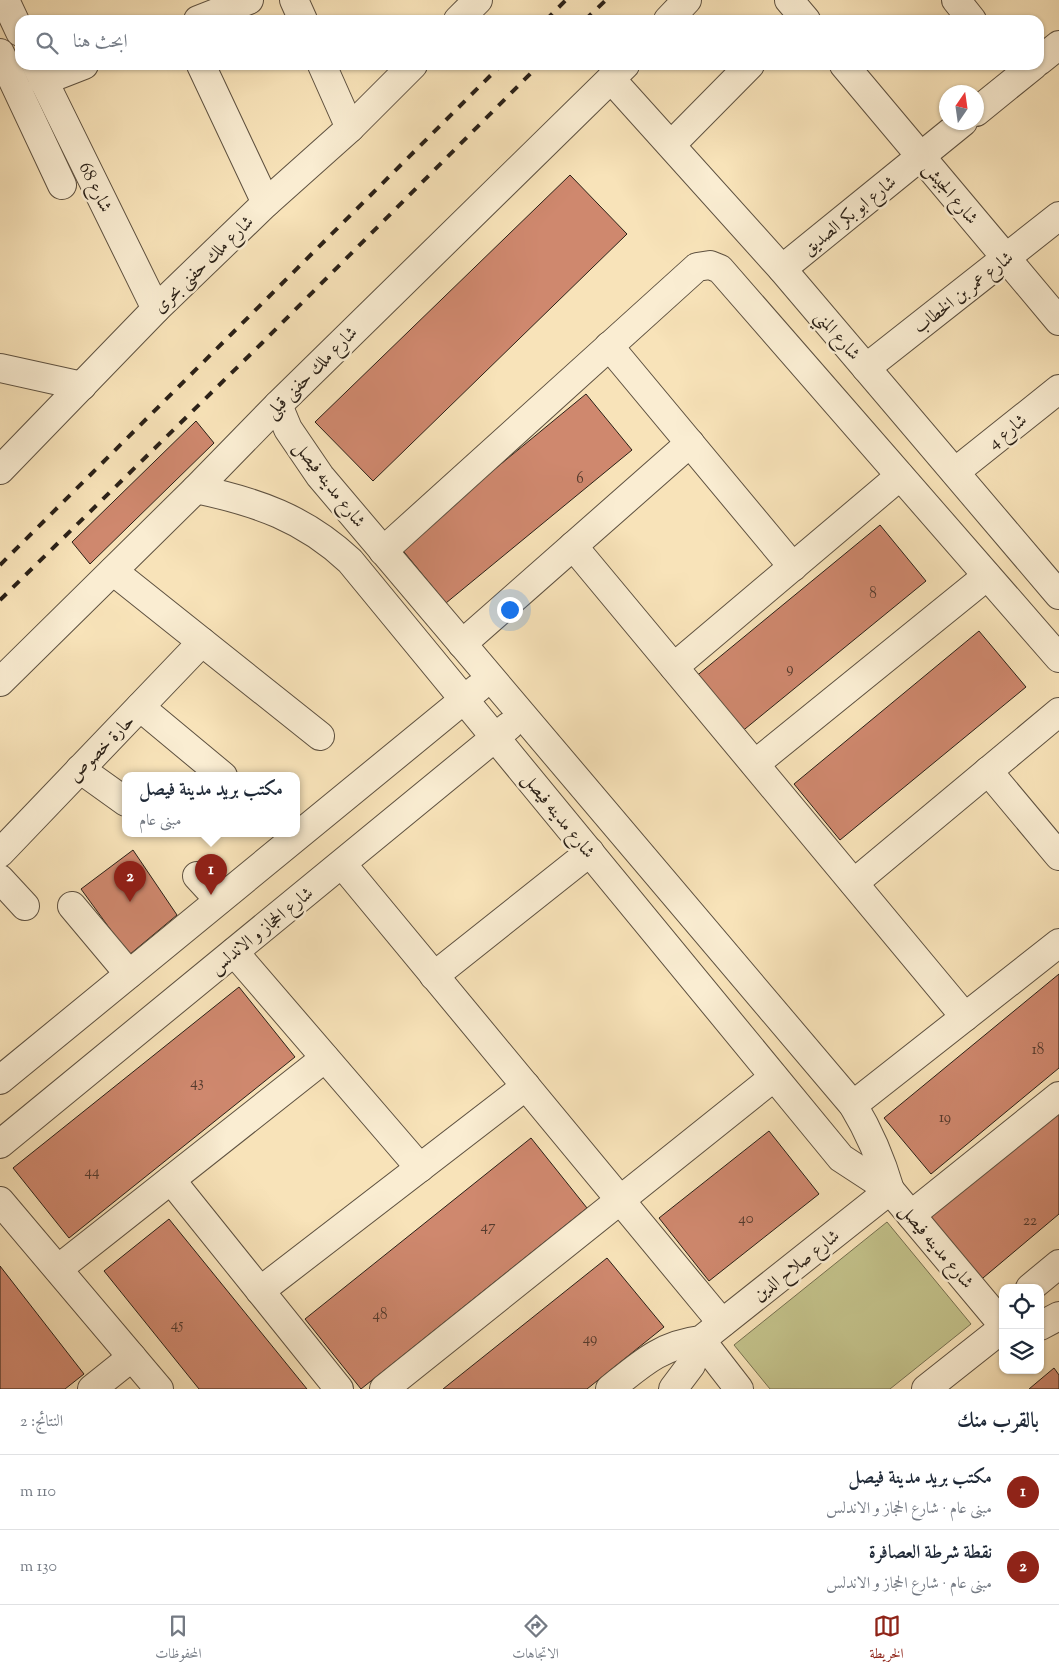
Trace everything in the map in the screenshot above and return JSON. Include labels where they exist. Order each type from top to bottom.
[{"type":"street","points":[[5,0],[15,21]]},
{"type":"street","points":[[211,15],[249,0]]},
{"type":"street","points":[[294,0],[301,15]]},
{"type":"street","points":[[673,15],[687,0]]},
{"type":"street","points":[[956,0],[968,15]]},
{"type":"street","points":[[1044,57],[1059,44]]},
{"type":"street","points":[[5,64],[62,185]]},
{"type":"street","name":"شارع 68","points":[[38,70],[156,309]]},
{"type":"street","points":[[202,70],[266,203]]},
{"type":"street","points":[[324,70],[350,128]]},
{"type":"street","name":"شارع ملك حفنى بحرى","points":[[0,470],[156,309],[266,203],[350,128],[408,70]]},
{"type":"street","points":[[672,144],[745,70]]},
{"type":"street","name":"شارع الجيش","points":[[848,70],[1059,321]]},
{"type":"street","points":[[984,106],[1028,70]]},
{"type":"street","name":"شارع المني","points":[[618,72],[672,144],[956,472],[1050,568],[1059,595]]},
{"type":"street","name":"شارع ملك حفنى قبلى","points":[[0,682],[196,489],[278,405],[618,72]]},
{"type":"street","name":"شارع ابو بكر الصديق","points":[[782,269],[953,130]]},
{"type":"street","name":"شارع عمر بن الخطاب","points":[[866,368],[1059,216]]},
{"type":"street","points":[[383,551],[697,267],[710,265],[720,269],[1059,658]]},
{"type":"street","points":[[609,346],[793,567]]},
{"type":"street","points":[[0,368],[82,386]]},
{"type":"street","name":"شارع 4","points":[[956,472],[1059,389]]},
{"type":"street","name":"شارع مدينه فيصل","points":[[278,405],[288,429],[303,453],[383,551],[853,1105],[881,1157],[890,1190]]},
{"type":"street","points":[[462,644],[690,443]]},
{"type":"street","points":[[674,667],[900,476]]},
{"type":"street","name":"شارع مدينه فيصل","points":[[196,489],[238,498],[311,528],[329,541],[350,561],[841,1158],[890,1190],[999,1322]]},
{"type":"street","points":[[573,546],[965,1017]]},
{"type":"street","points":[[113,571],[320,736]]},
{"type":"street","points":[[755,764],[987,576]]},
{"type":"street","name":"حارة خصوص","points":[[0,854],[202,642]]},
{"type":"street","points":[[300,834],[491,678]]},
{"type":"street","points":[[140,707],[218,772]]},
{"type":"street","points":[[854,883],[1059,712]]},
{"type":"street","name":"شارع الحجاز و الاندلس","points":[[0,1144],[522,715]]},
{"type":"street","points":[[80,769],[122,799]]},
{"type":"street","points":[[988,771],[1059,856]]},
{"type":"street","points":[[0,1080],[296,837]]},
{"type":"street","points":[[434,976],[590,852]]},
{"type":"street","points":[[342,864],[722,1323]]},
{"type":"street","points":[[197,876],[219,900]]},
{"type":"street","points":[[0,879],[25,906]]},
{"type":"street","points":[[72,906],[129,974]]},
{"type":"street","points":[[853,1105],[1059,943]]},
{"type":"street","points":[[234,952],[420,1168]]},
{"type":"street","points":[[58,1269],[325,1058]]},
{"type":"street","points":[[384,1389],[774,1077]]},
{"type":"street","points":[[260,1290],[526,1086]]},
{"type":"street","points":[[911,1215],[1059,1096]]},
{"type":"street","points":[[171,1180],[339,1389]]},
{"type":"street","name":"شارع صلاح الدين","points":[[673,1389],[691,1365],[702,1340],[890,1190]]},
{"type":"street","points":[[0,1201],[159,1389]]},
{"type":"street","points":[[1035,1284],[1059,1264]]},
{"type":"street","points":[[1044,1324],[1059,1316]]},
{"type":"street","points":[[926,1389],[1001,1329]]},
{"type":"street","points":[[702,1340],[739,1389]]},
{"type":"street","name":"شارع صلاح الدين","points":[[610,1389],[656,1353],[670,1346],[702,1340]]},
{"type":"street","points":[[92,1389],[132,1357]]},
{"type":"shaded area","points":[[887,1222],[971,1324],[890,1389],[770,1389],[734,1345]]},
{"type":"building","points":[[570,175],[627,234],[373,481],[315,422]]},
{"type":"building","points":[[586,394],[632,450],[446,603],[400,547]]},
{"type":"building","points":[[196,421],[214,443],[90,564],[72,542]]},
{"type":"building","points":[[880,525],[926,581],[740,733],[694,678]]},
{"type":"building","points":[[979,631],[1026,687],[840,840],[794,784]]},
{"type":"building","points":[[133,850],[177,915],[129,955],[81,889]]},
{"type":"building","points":[[1059,974],[1059,1068],[931,1174],[884,1118]]},
{"type":"building","points":[[239,987],[295,1057],[69,1238],[13,1168]]},
{"type":"building","points":[[1059,1106],[1059,1214],[977,1283],[923,1219]]},
{"type":"building","points":[[769,1131],[819,1194],[709,1281],[659,1218]]},
{"type":"building","points":[[531,1138],[587,1208],[361,1389],[305,1319]]},
{"type":"building","points":[[169,1219],[307,1389],[199,1389],[104,1271]]},
{"type":"building","points":[[607,1258],[664,1327],[587,1389],[443,1389]]},
{"type":"building","points":[[0,1266],[84,1374],[65,1389],[0,1389]]},
{"type":"building","points":[[1054,1368],[1059,1375],[1059,1389],[1029,1389]]},
{"type":"railway","points":[[551,15],[566,0]]},
{"type":"railway","points":[[590,15],[606,0]]},
{"type":"railway","points":[[0,565],[496,70]]},
{"type":"railway","points":[[0,600],[261,344],[534,70]]},
{"type":"place","name":"مكتب بريد مدينة فيصل","points":[[211,895]]},
{"type":"place","name":"نقطة شرطة العصافرة","points":[[130,902]]}]
